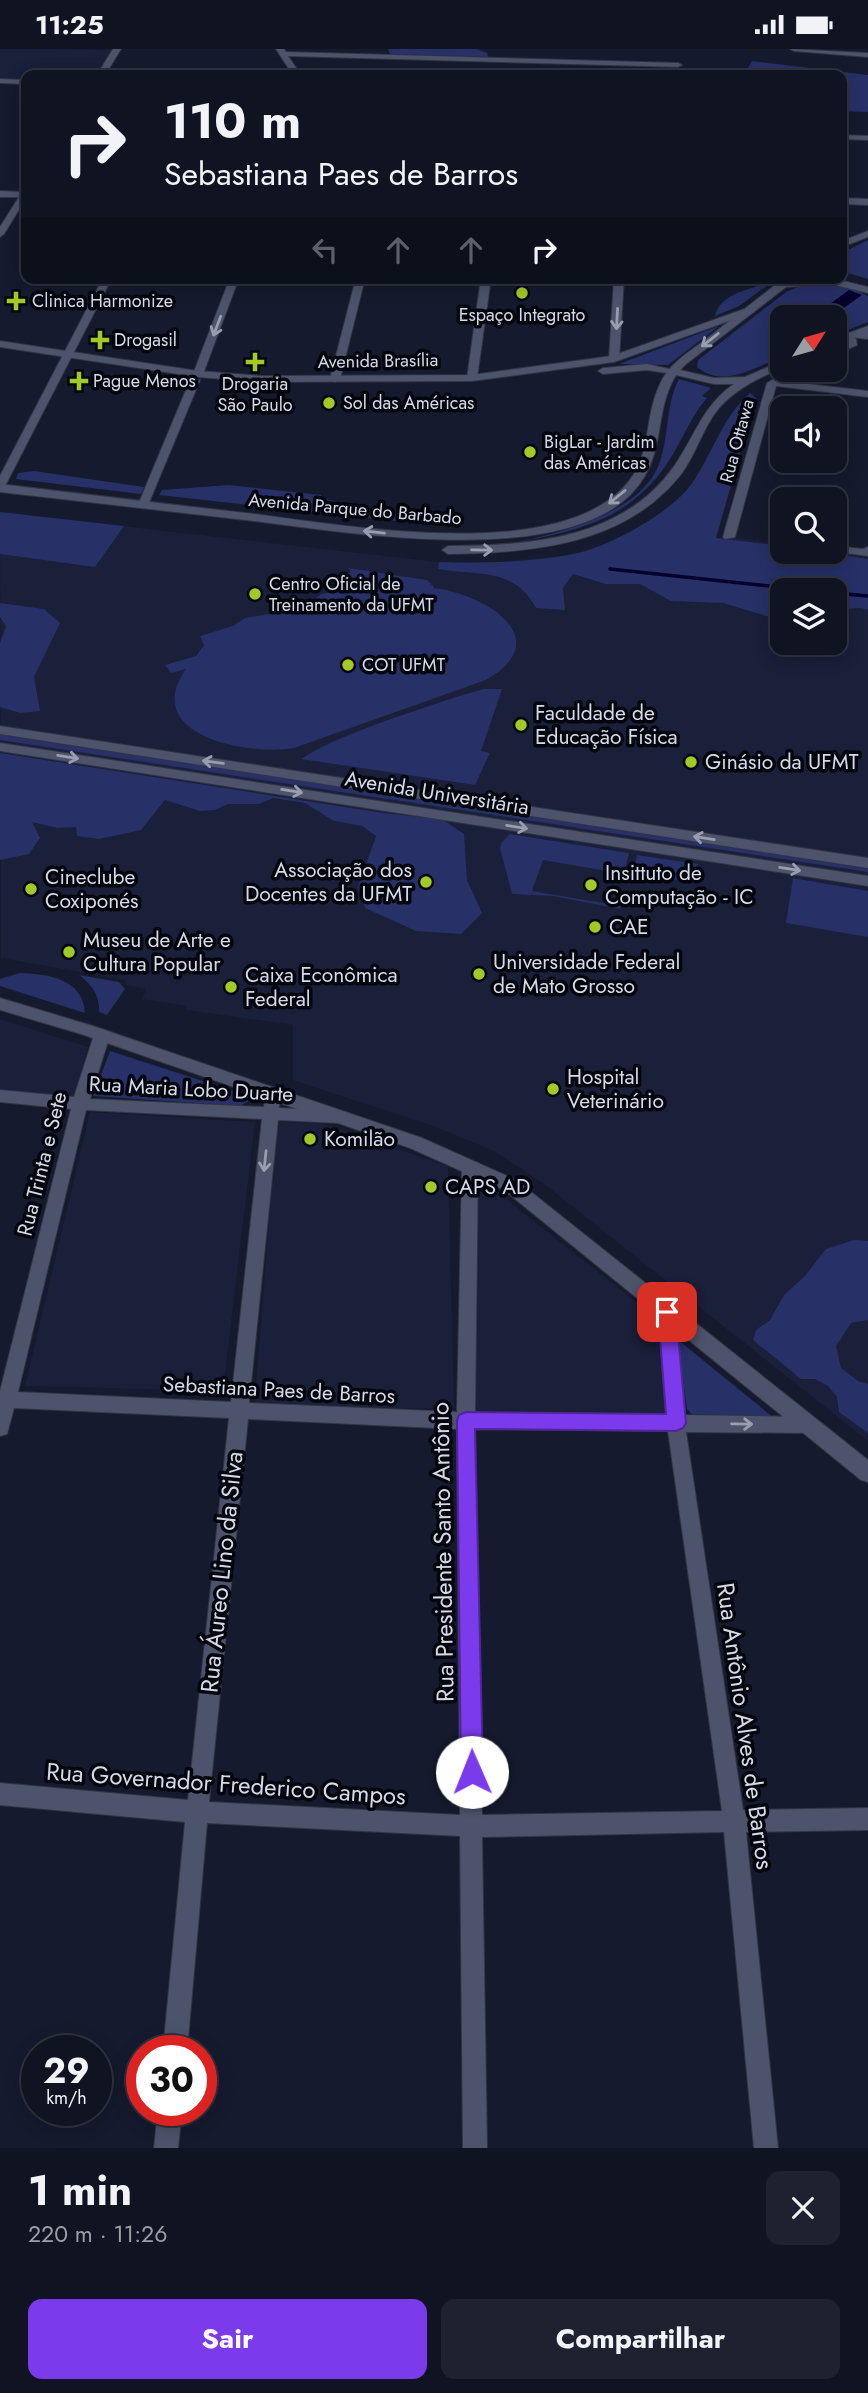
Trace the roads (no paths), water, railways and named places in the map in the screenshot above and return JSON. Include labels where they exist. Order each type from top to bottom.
[{"type":"street","points":[[104,70],[117,49]]},
{"type":"street","points":[[485,49],[498,67]]},
{"type":"street","points":[[794,49],[868,55]]},
{"type":"street","points":[[281,51],[383,52],[492,59],[678,65]]},
{"type":"street","points":[[281,51],[294,70]]},
{"type":"street","points":[[580,56],[586,63]]},
{"type":"street","points":[[0,81],[21,82]]},
{"type":"street","points":[[847,137],[868,138]]},
{"type":"street","points":[[0,194],[21,194]]},
{"type":"street","points":[[847,201],[868,202]]},
{"type":"street","points":[[0,235],[21,202]]},
{"type":"street","points":[[847,242],[868,234]]},
{"type":"street","points":[[0,487],[105,284]]},
{"type":"street","points":[[143,505],[233,284]]},
{"type":"street","points":[[335,379],[359,284]]},
{"type":"street","points":[[472,378],[485,284]]},
{"type":"street","points":[[614,359],[619,284]]},
{"type":"street","name":"Avenida Parque do Barbado","points":[[0,487],[415,536],[457,539],[534,531],[600,509],[632,484],[650,455],[661,395],[673,371],[784,284]]},
{"type":"street","points":[[841,284],[868,291]]},
{"type":"street","name":"Avenida Brasília","points":[[307,383],[335,379],[472,378],[614,359],[750,310]]},
{"type":"street","points":[[847,338],[868,329]]},
{"type":"street","points":[[851,336],[868,336]]},
{"type":"street","points":[[847,347],[852,345],[851,336]]},
{"type":"street","name":"Avenida Brasília","points":[[0,344],[69,358],[196,377],[307,383],[472,386],[632,368],[673,371],[715,381],[744,380]]},
{"type":"street","name":"Avenida Brasília","points":[[0,353],[69,358]]},
{"type":"street","name":"Avenida Parque do Barbado","points":[[0,498],[310,536],[442,549],[494,550],[543,545],[609,525],[654,498],[686,459],[708,415],[721,399],[744,380],[770,369]]},
{"type":"street","points":[[772,383],[868,394]]},
{"type":"street","name":"Rua Ottawa","points":[[729,537],[772,383]]},
{"type":"street","points":[[847,550],[867,553],[868,550]]},
{"type":"street","name":"Avenida Universitária","points":[[0,730],[868,863]]},
{"type":"street","name":"Avenida Universitária","points":[[0,747],[868,881]]},
{"type":"street","points":[[0,1004],[102,1035],[416,1143],[510,1185],[868,1473]]},
{"type":"street","name":"Rua Trinta e Sete","points":[[0,1428],[4,1400],[79,1104],[102,1035]]},
{"type":"street","name":"Rua Áureo Lino da Silva","points":[[176,2035],[272,1093]]},
{"type":"street","name":"Rua Maria Lobo Duarte","points":[[0,1096],[79,1104],[339,1117]]},
{"type":"street","name":"Rua Presidente Santo Antônio","points":[[470,1166],[466,1421],[475,2148]]},
{"type":"street","name":"Rua Antônio Alves de Barros","points":[[667,1312],[676,1423],[734,1822],[766,2148]]},
{"type":"street","name":"Sebastiana Paes de Barros","points":[[4,1400],[466,1421],[808,1425]]},
{"type":"street","name":"Rua Governador Frederico Campos","points":[[0,1794],[197,1812],[473,1826],[868,1819]]},
{"type":"street","points":[[166,2148],[168,2126]]},
{"type":"waterway","points":[[610,569],[770,586]]},
{"type":"waterway","points":[[847,594],[868,596]]},
{"type":"place","name":"Espaço Integrato","points":[[522,293]]},
{"type":"place","name":"Clinica Harmonize","points":[[16,301]]},
{"type":"place","name":"Drogasil","points":[[100,340]]},
{"type":"place","name":"Drogaria São Paulo","points":[[255,362]]},
{"type":"place","name":"Pague Menos","points":[[79,381]]},
{"type":"place","name":"Sol das Américas","points":[[329,403]]},
{"type":"place","name":"BigLar - Jardim das Américas","points":[[530,452]]},
{"type":"place","name":"Centro Oficial de Treinamento da UFMT","points":[[255,594]]},
{"type":"place","name":"COT UFMT","points":[[348,665]]},
{"type":"place","name":"Faculdade de Educação Física","points":[[521,725]]},
{"type":"place","name":"Ginásio da UFMT","points":[[691,762]]},
{"type":"place","name":"Associação dos Docentes da UFMT","points":[[426,882]]},
{"type":"place","name":"Insittuto de Computação - IC","points":[[591,885]]},
{"type":"place","name":"Cineclube Coxiponés","points":[[31,889]]},
{"type":"place","name":"CAE","points":[[595,927]]},
{"type":"place","name":"Museu de Arte e Cultura Popular","points":[[69,952]]},
{"type":"place","name":"Universidade Federal de Mato Grosso","points":[[479,974]]},
{"type":"place","name":"Caixa Econômica Federal","points":[[231,987]]},
{"type":"place","name":"Hospital Veterinário","points":[[553,1089]]},
{"type":"place","name":"Komilão","points":[[310,1139]]},
{"type":"place","name":"CAPS AD","points":[[431,1187]]}]
